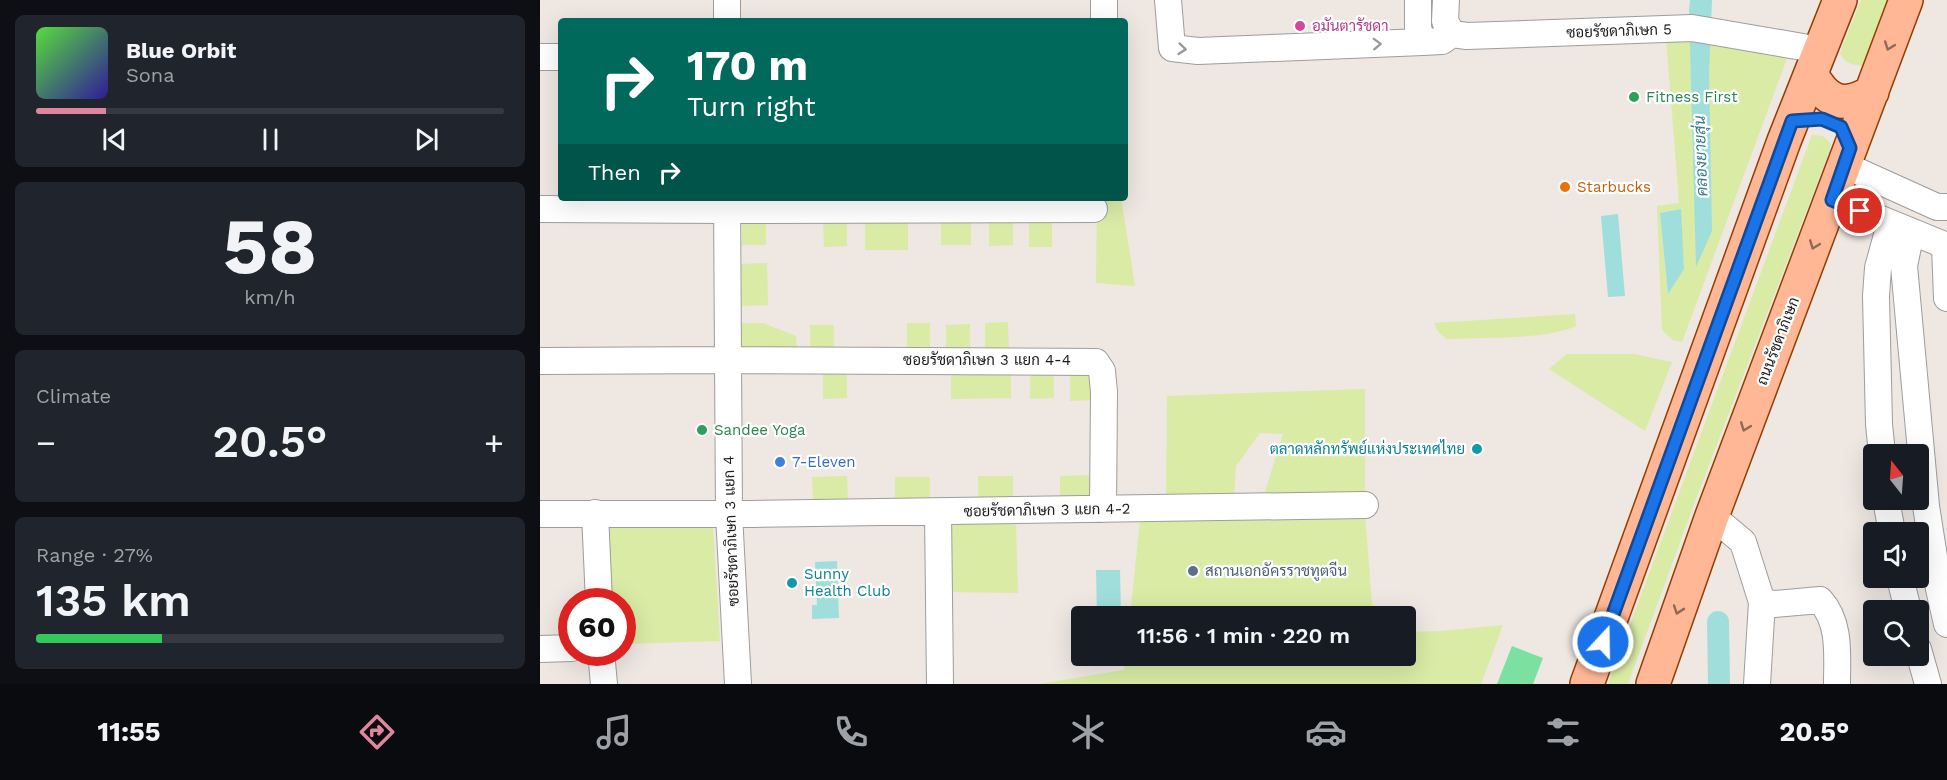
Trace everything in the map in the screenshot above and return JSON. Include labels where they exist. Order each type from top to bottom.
[{"type":"main road","points":[[1587,684],[1792,121],[1840,0]]},
{"type":"main road","name":"ถนนรัชดาภิเษก","points":[[1653,684],[1712,516],[1906,0]]},
{"type":"main road","points":[[1815,62],[1818,86],[1836,101],[1846,103],[1858,101],[1872,92]]},
{"type":"main road","points":[[1792,121],[1814,118],[1831,121],[1841,127],[1847,157]]},
{"type":"street","points":[[727,0],[727,18]]},
{"type":"street","points":[[1104,0],[1104,18]]},
{"type":"street","name":"ซอยรัชดาภิเษก 5","points":[[1168,0],[1172,48],[1198,51],[1442,41],[1452,34],[1467,36],[1700,29],[1815,62]]},
{"type":"street","points":[[1418,0],[1418,28],[1423,42]]},
{"type":"street","points":[[1446,0],[1445,21],[1452,34]]},
{"type":"street","points":[[540,57],[558,57]]},
{"type":"street","points":[[1847,157],[1937,207],[1947,207]]},
{"type":"street","points":[[1832,200],[1946,245],[1947,298]]},
{"type":"street","points":[[540,209],[728,204],[1094,209]]},
{"type":"street","name":"ซอยรัชดาภิเษก 3 แยก 4","points":[[728,204],[729,514],[738,684]]},
{"type":"street","points":[[1881,444],[1876,296],[1878,268],[1901,228]]},
{"type":"street","points":[[1901,228],[1926,506],[1947,624]]},
{"type":"street","points":[[540,362],[728,360]]},
{"type":"street","name":"ซอยรัชดาภิเษก 3 แยก 4-4","points":[[728,360],[1096,362],[1102,371],[1103,380],[1103,509]]},
{"type":"street","name":"ซอยรัชดาภิเษก 3 แยก 4-2","points":[[540,514],[938,512],[1365,505]]},
{"type":"street","points":[[938,512],[940,684]]},
{"type":"street","points":[[595,513],[598,588]]},
{"type":"street","points":[[1712,516],[1743,542],[1762,602],[1757,684]]},
{"type":"street","points":[[1762,602],[1775,604],[1820,600],[1824,604],[1831,616],[1836,634],[1837,684]]},
{"type":"street","points":[[540,649],[558,648]]},
{"type":"street","points":[[602,666],[604,684]]},
{"type":"street","points":[[1923,666],[1928,684]]},
{"type":"green space","points":[[1861,0],[1888,0],[1864,66],[1849,63],[1840,53]]},
{"type":"green space","points":[[1666,37],[1789,53],[1682,342],[1673,340],[1662,330],[1657,206],[1679,203]],"holes":[[[1681,209],[1668,293],[1660,213]]]},
{"type":"green space","points":[[1812,135],[1823,136],[1831,144],[1829,152],[1694,504],[1628,684],[1608,684]]},
{"type":"green space","points":[[1097,201],[1121,201],[1135,286],[1096,283]]},
{"type":"green space","points":[[941,218],[971,219],[971,245],[941,245]]},
{"type":"green space","points":[[742,219],[766,219],[766,245],[742,245]]},
{"type":"green space","points":[[1013,219],[1013,245],[989,246],[989,220]]},
{"type":"green space","points":[[823,220],[847,220],[847,246],[824,247]]},
{"type":"green space","points":[[1029,221],[1052,221],[1052,247],[1029,247]]},
{"type":"green space","points":[[865,223],[908,223],[908,250],[865,250]]},
{"type":"green space","points":[[767,263],[768,305],[742,306],[741,264]]},
{"type":"green space","points":[[1575,314],[1576,326],[1531,336],[1446,339],[1434,323]]},
{"type":"green space","points":[[1008,322],[1009,348],[985,349],[985,323]]},
{"type":"green space","points":[[739,323],[763,323],[796,336],[797,349],[740,350]]},
{"type":"green space","points":[[907,323],[930,323],[930,349],[907,349]]},
{"type":"green space","points":[[970,324],[970,350],[946,351],[946,325]]},
{"type":"green space","points":[[810,325],[834,325],[834,351],[810,352]]},
{"type":"green space","points":[[1567,354],[1634,354],[1672,362],[1645,431],[1549,369]]},
{"type":"green space","points":[[823,372],[847,372],[847,398],[823,399]]},
{"type":"green space","points":[[1011,372],[1011,398],[951,399],[951,373]]},
{"type":"green space","points":[[1030,372],[1054,372],[1054,398],[1030,399]]},
{"type":"green space","points":[[1070,374],[1094,374],[1094,400],[1070,401]]},
{"type":"green space","points":[[1365,389],[1365,496],[1263,498],[1283,434],[1260,433],[1236,466],[1234,498],[1166,503],[1167,396]]},
{"type":"green space","points":[[1095,475],[1096,501],[1060,502],[1060,476]]},
{"type":"green space","points":[[847,476],[848,503],[813,503],[812,477]]},
{"type":"green space","points":[[978,476],[1013,476],[1013,502],[978,502]]},
{"type":"green space","points":[[895,477],[930,477],[930,503],[895,503]]},
{"type":"green space","points":[[1365,515],[1372,606],[1131,606],[1140,521]]},
{"type":"green space","points":[[989,519],[1016,525],[1018,593],[949,592],[945,538],[953,525],[967,520]]},
{"type":"green space","points":[[605,526],[713,526],[720,641],[636,644],[636,588],[608,588]]},
{"type":"green space","points":[[1503,625],[1481,684],[1039,684],[1124,670],[1125,666],[1416,666],[1416,632]]},
{"type":"green space","points":[[1512,646],[1543,658],[1533,684],[1497,684]]},
{"type":"water","points":[[1690,0],[1712,0],[1709,72],[1712,231],[1696,267],[1689,10]]},
{"type":"water","points":[[1681,209],[1684,269],[1668,294],[1660,213]]},
{"type":"water","points":[[1618,214],[1625,296],[1608,297],[1601,216]]},
{"type":"water","points":[[837,561],[839,618],[812,619],[812,605],[817,605],[815,562]]},
{"type":"water","points":[[1096,570],[1120,570],[1121,606],[1097,606]]},
{"type":"waterway","name":"คลองยายสุ่น","points":[[1718,622],[1719,684]]},
{"type":"place","name":"อมันตารัชดา","points":[[1300,26]]},
{"type":"place","name":"Fitness First","points":[[1634,97]]},
{"type":"place","name":"Starbucks","points":[[1565,187]]},
{"type":"place","name":"Sandee Yoga","points":[[702,430]]},
{"type":"place","name":"ตลาดหลักทรัพย์แห่งประเทศไทย","points":[[1477,449]]},
{"type":"place","name":"7-Eleven","points":[[780,462]]},
{"type":"place","name":"สถานเอกอัครราชทูตจีน","points":[[1193,571]]},
{"type":"place","name":"Sunny Health Club","points":[[792,583]]},
{"type":"route","points":[[1603,642],[1792,121],[1814,118],[1831,121],[1841,127],[1850,148],[1832,200],[1860,211]]}]
